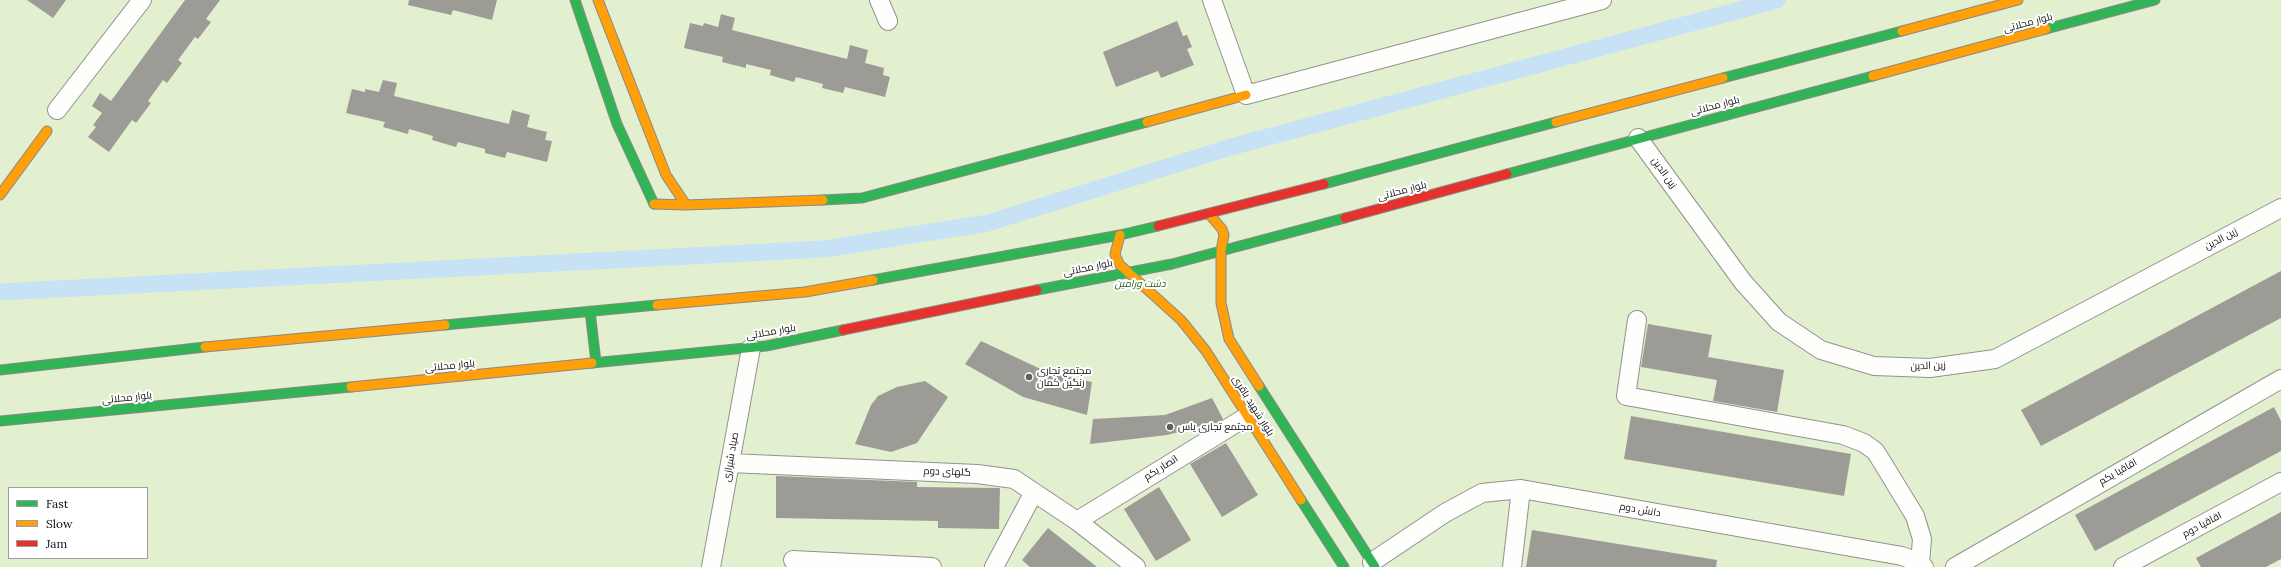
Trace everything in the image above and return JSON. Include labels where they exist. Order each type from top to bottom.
[{"type":"street","points":[[57,110],[142,0]]},
{"type":"street","points":[[575,0],[617,124],[654,204],[686,205],[862,198],[1602,0]]},
{"type":"street","points":[[598,0],[666,175],[686,205]]},
{"type":"street","points":[[879,0],[888,21]]},
{"type":"street","points":[[1212,0],[1246,95]]},
{"type":"street","points":[[0,370],[243,344],[805,292],[1120,236],[1209,214],[2018,0]]},
{"type":"street","name":"بلوار محلاتی","points":[[0,421],[751,348],[1128,271],[1172,264],[2155,0]]},
{"type":"street","points":[[0,195],[47,131]]},
{"type":"street","name":"زین الدین","points":[[1638,138],[1743,282],[1778,322],[1821,350],[1874,366],[1930,368],[1994,359],[2281,208]]},
{"type":"street","name":"بلوار شهید باقری","points":[[1209,214],[1222,228],[1224,235],[1221,251],[1221,303],[1229,339],[1371,565]]},
{"type":"street","name":"بلوار شهید باقری","points":[[1120,236],[1116,254],[1119,264],[1181,320],[1206,351],[1246,416],[1344,567]]},
{"type":"street","points":[[590,311],[596,362]]},
{"type":"street","points":[[1637,320],[1626,396],[1843,435],[1864,443],[1875,451],[1914,516],[1922,539],[1922,565]]},
{"type":"street","name":"صیاد شیرازی","points":[[711,567],[751,348]]},
{"type":"street","name":"اقاقیا یکم","points":[[1955,567],[2281,379]]},
{"type":"street","name":"انصار یکم","points":[[1077,521],[1246,416]]},
{"type":"street","name":"گلهای دوم","points":[[730,464],[977,474],[1014,479],[1077,521],[1136,567]]},
{"type":"street","name":"اقاقیا دوم","points":[[2123,567],[2281,482]]},
{"type":"street","points":[[1512,567],[1521,489]]},
{"type":"street","name":"دانش دوم","points":[[1371,565],[1445,513],[1482,493],[1521,489],[1902,556],[1922,565]]},
{"type":"street","points":[[994,567],[1034,492]]},
{"type":"street","points":[[793,560],[932,567]]},
{"type":"green space","name":"دشت ورامین","points":[[0,0],[2281,0],[2281,567],[0,567]]},
{"type":"building","points":[[27,0],[66,0],[53,18]]},
{"type":"building","points":[[185,0],[220,0],[206,19],[211,22],[198,39],[195,37],[178,60],[182,63],[167,83],[163,80],[148,101],[151,103],[136,123],[132,120],[109,152],[88,137],[96,127],[93,125],[102,113],[92,106],[100,93],[111,101]]},
{"type":"building","points":[[409,0],[497,0],[492,20],[453,10],[451,15],[408,5]]},
{"type":"building","points":[[721,14],[735,18],[732,30],[847,59],[850,45],[868,50],[865,63],[884,68],[883,75],[890,77],[885,97],[845,87],[843,93],[822,88],[823,84],[796,77],[794,82],[770,75],[771,70],[746,64],[746,68],[722,62],[723,57],[684,48],[690,23],[703,26],[704,23],[718,27]]},
{"type":"building","points":[[1177,21],[1183,36],[1187,35],[1192,47],[1187,49],[1194,65],[1161,78],[1158,71],[1116,87],[1103,52]]},
{"type":"building","points":[[383,80],[397,83],[394,96],[509,124],[512,110],[530,115],[527,127],[547,132],[545,140],[552,141],[547,162],[507,152],[505,158],[485,153],[485,149],[458,142],[456,147],[432,140],[433,136],[409,129],[408,134],[383,127],[385,122],[346,113],[352,89],[365,92],[365,89],[379,92]]},
{"type":"building","points":[[2281,271],[2281,318],[2041,446],[2021,410]]},
{"type":"building","points":[[1648,324],[1712,335],[1708,357],[1784,370],[1777,412],[1713,401],[1717,380],[1641,367]]},
{"type":"building","name":"مجتمع تجاری رنگین کمان","points":[[981,341],[1047,372],[1092,382],[1087,415],[1023,397],[965,364]]},
{"type":"building","points":[[925,381],[948,397],[917,443],[891,452],[855,444],[871,405],[878,396],[897,387]]},
{"type":"building","points":[[1212,398],[1223,419],[1217,423],[1167,435],[1090,444],[1093,419],[1165,415]]},
{"type":"building","points":[[2274,407],[2281,421],[2281,451],[2095,551],[2075,515]]},
{"type":"building","points":[[1631,416],[1851,454],[1844,496],[1624,459]]},
{"type":"building","points":[[1226,443],[1258,495],[1222,517],[1190,464]]},
{"type":"building","points":[[776,476],[917,482],[917,487],[1000,488],[999,529],[938,528],[938,521],[776,518]]},
{"type":"building","points":[[1159,487],[1191,540],[1156,561],[1124,509]]},
{"type":"building","points":[[2281,512],[2281,559],[2266,567],[2201,567],[2196,558]]},
{"type":"building","points":[[1048,528],[1097,567],[1030,567],[1022,560]]},
{"type":"building","points":[[1532,530],[1717,560],[1716,567],[1526,567]]},
{"type":"waterway","points":[[0,292],[824,249],[988,223],[1231,147],[1777,0]]},
{"type":"traffic: fast","points":[[575,0],[617,124],[654,204]]},
{"type":"traffic: fast","points":[[2046,29],[2155,0]]},
{"type":"traffic: fast","points":[[1723,78],[1902,31]]},
{"type":"traffic: fast","points":[[1507,174],[1873,76]]},
{"type":"traffic: fast","points":[[823,200],[862,198],[1147,122]]},
{"type":"traffic: fast","points":[[1324,184],[1556,122]]},
{"type":"traffic: fast","points":[[1037,290],[1172,264],[1345,218]]},
{"type":"traffic: fast","points":[[873,280],[1120,235],[1158,226]]},
{"type":"traffic: fast","points":[[445,325],[657,305]]},
{"type":"traffic: fast","points":[[590,311],[596,362]]},
{"type":"traffic: fast","points":[[592,363],[766,346],[843,330]]},
{"type":"traffic: fast","points":[[0,370],[205,347]]},
{"type":"traffic: fast","points":[[1259,386],[1375,567]]},
{"type":"traffic: fast","points":[[0,421],[351,387]]},
{"type":"traffic: fast","points":[[1301,500],[1344,567]]},
{"type":"traffic: slow","points":[[598,0],[666,175],[686,205]]},
{"type":"traffic: slow","points":[[1902,31],[2018,0]]},
{"type":"traffic: slow","points":[[1873,76],[2046,29]]},
{"type":"traffic: slow","points":[[1556,122],[1723,78]]},
{"type":"traffic: slow","points":[[1147,122],[1246,95]]},
{"type":"traffic: slow","points":[[0,195],[47,131]]},
{"type":"traffic: slow","points":[[654,204],[686,205],[823,200]]},
{"type":"traffic: slow","points":[[1209,214],[1222,229],[1224,235],[1221,251],[1221,303],[1229,339],[1259,386]]},
{"type":"traffic: slow","points":[[1120,235],[1115,254],[1119,264],[1181,320],[1206,351],[1301,500]]},
{"type":"traffic: slow","points":[[657,305],[805,292],[873,280]]},
{"type":"traffic: slow","points":[[205,347],[445,325]]},
{"type":"traffic: slow","points":[[351,387],[592,363]]},
{"type":"traffic: jam","points":[[1345,218],[1507,174]]},
{"type":"traffic: jam","points":[[1158,226],[1324,184]]},
{"type":"traffic: jam","points":[[843,330],[1037,290]]},
{"type":"place","name":"مجتمع تجاری رنگین کمان","points":[[1029,377]]},
{"type":"place","name":"مجتمع تجاری یاس","points":[[1170,427]]}]
